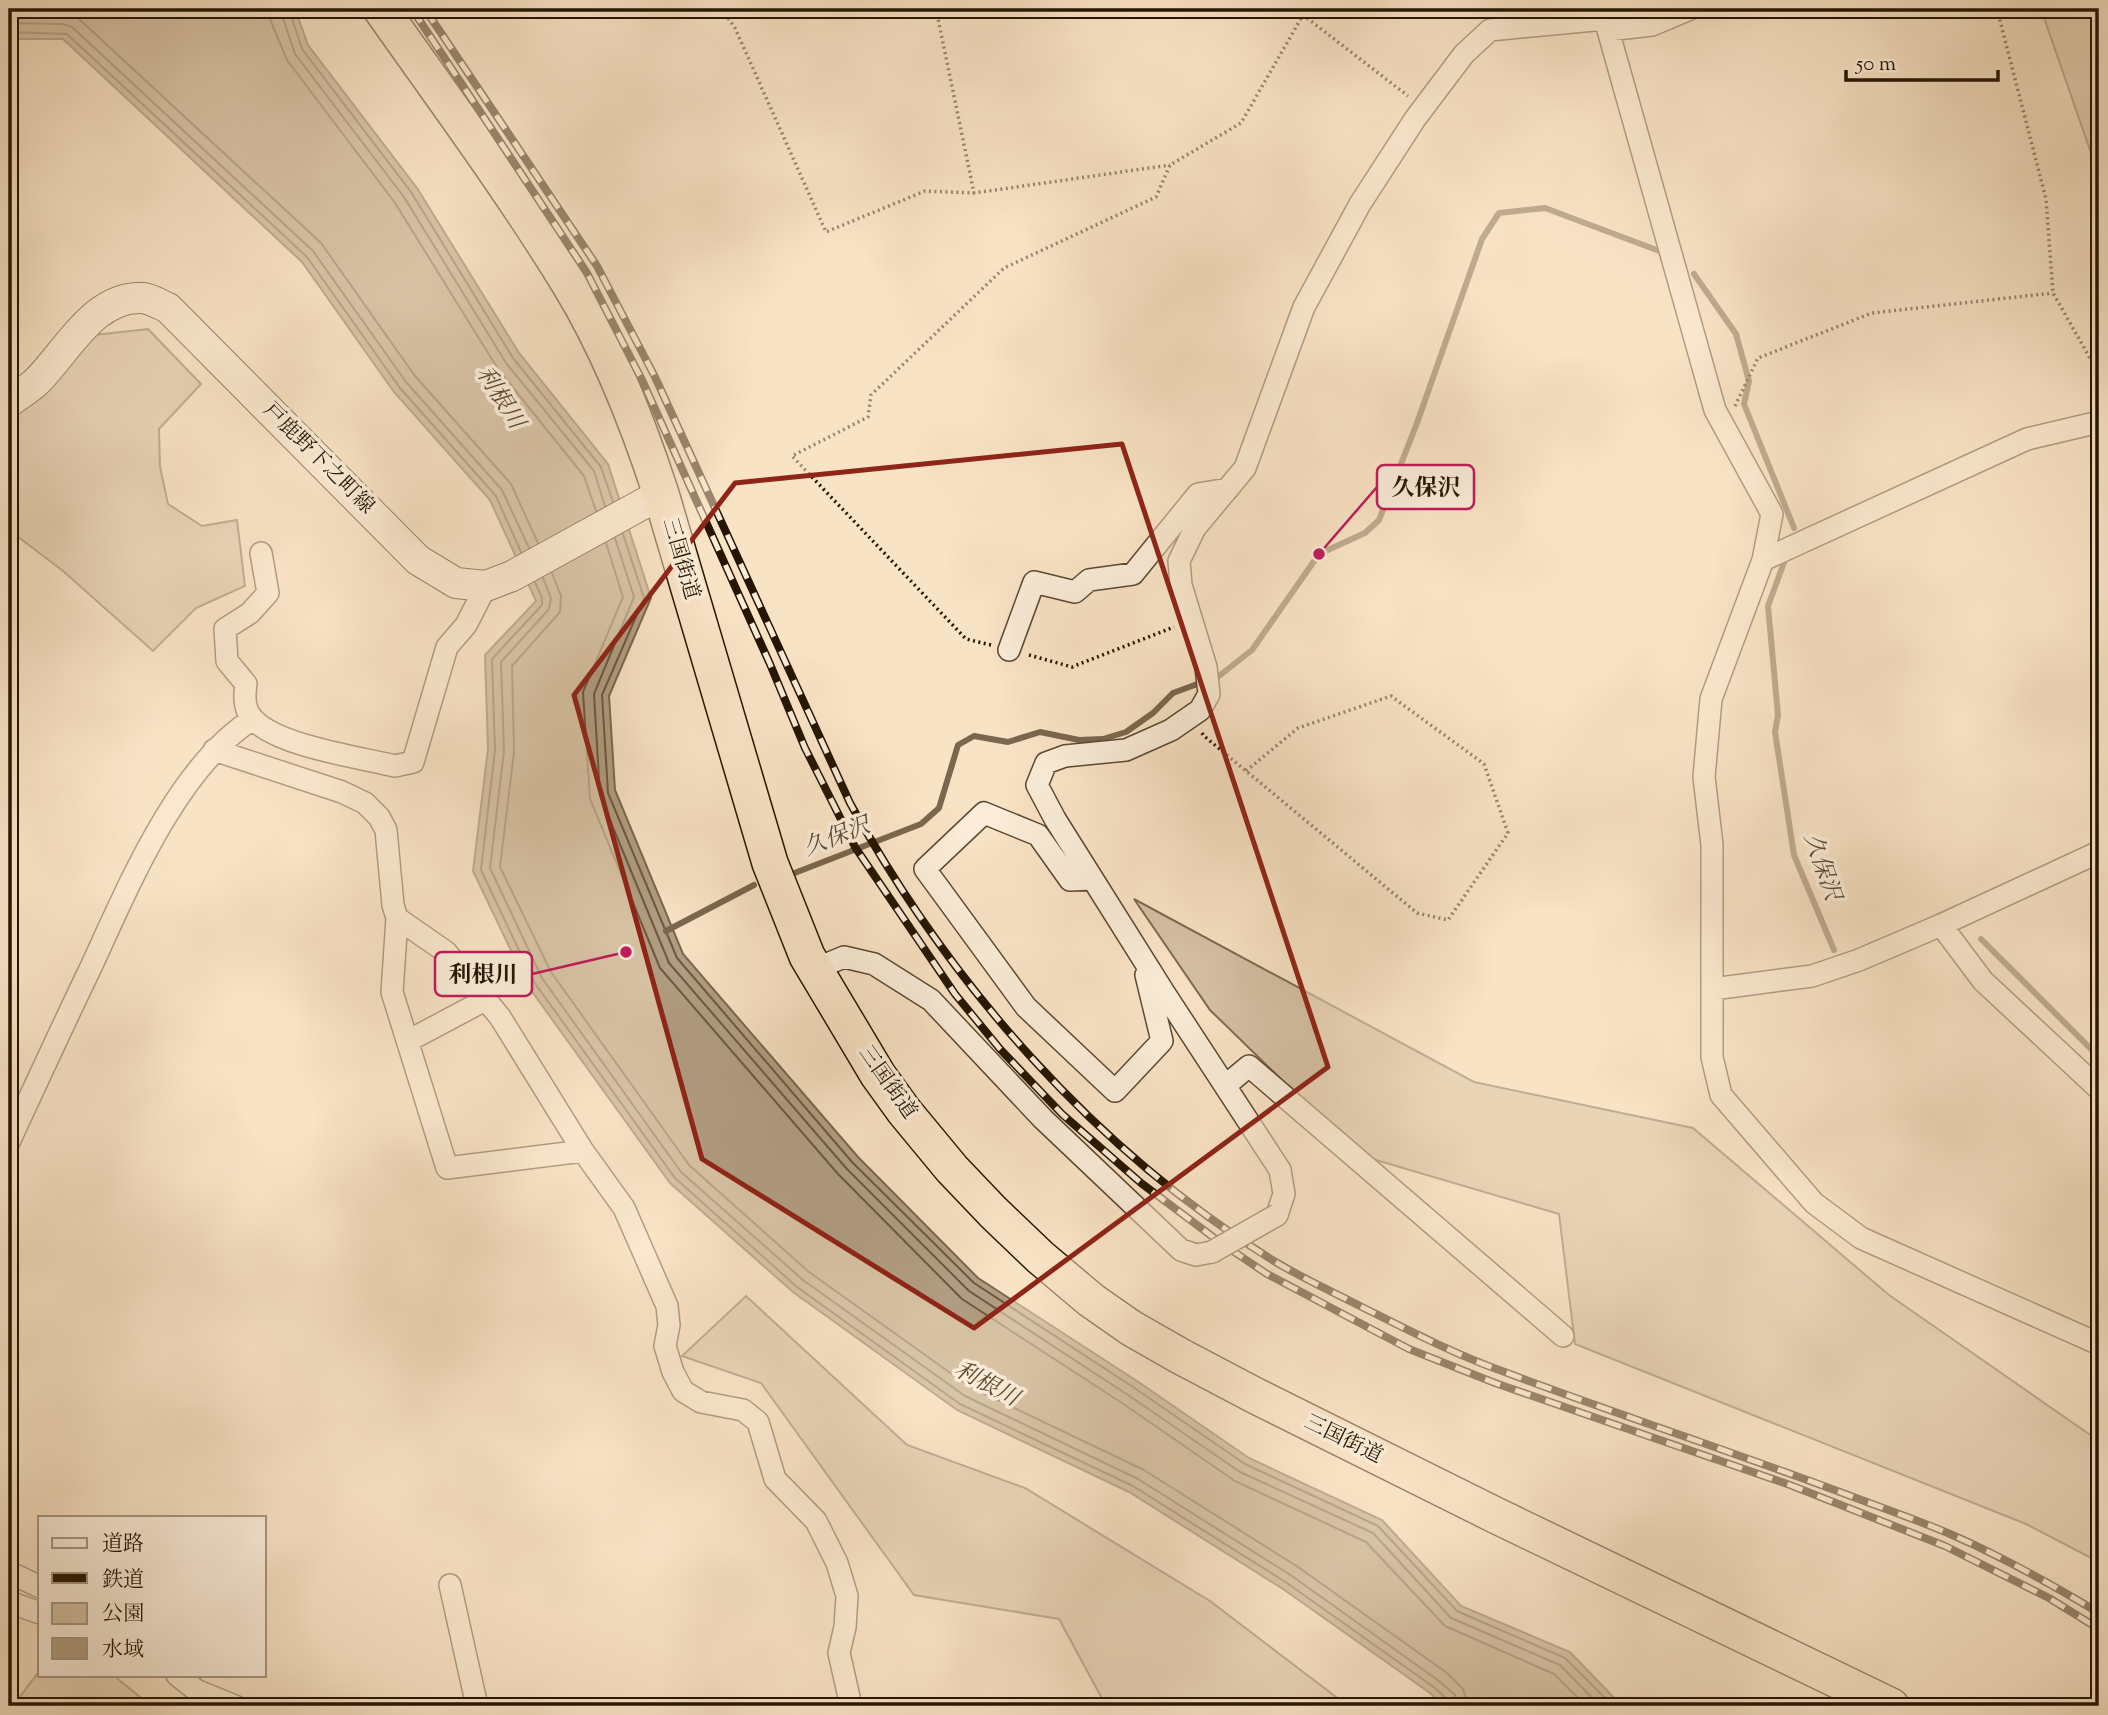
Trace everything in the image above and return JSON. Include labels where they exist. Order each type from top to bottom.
[{"type":"highway","name":"三国街道","points":[[381,9],[499,176],[571,287],[617,376],[643,438],[649,500],[770,863],[807,956],[878,1075],[952,1169],[1040,1257],[1091,1300],[1131,1328],[1288,1412],[1891,1706]]},
{"type":"main road","name":"戸鹿野下之町線","points":[[9,402],[36,383],[69,343],[102,311],[123,300],[145,298],[168,308],[418,560],[456,583],[499,581]]},
{"type":"main road","points":[[499,581],[649,500]]},
{"type":"street","points":[[815,969],[844,957],[873,964],[931,1000],[1043,1119],[1181,1250],[1196,1255],[1212,1252],[1277,1214],[1284,1194],[1280,1170],[1092,879],[1037,785],[1046,763],[1065,756],[1126,750],[1171,730],[1200,710],[1209,694],[1206,667],[1181,585],[1179,561],[1195,528],[1245,468],[1304,307],[1360,204],[1423,108],[1464,54],[1490,30],[1606,19],[1652,25],[1690,9]]},
{"type":"street","points":[[1606,19],[1715,410],[1772,514],[1763,560],[1711,699],[1704,777],[1712,845],[1712,1057],[1721,1095],[1814,1203],[1861,1238],[2099,1344]]},
{"type":"street","points":[[1763,560],[2027,439],[2099,422]]},
{"type":"street","points":[[1009,650],[1034,582],[1075,592],[1088,580],[1133,574],[1198,494],[1228,489]]},
{"type":"street","points":[[261,553],[268,593],[250,613],[225,629],[227,661],[246,684],[244,699],[253,719],[281,738],[395,766],[412,762],[447,647],[499,581]]},
{"type":"street","points":[[9,1142],[156,836],[198,767],[234,731],[253,719]]},
{"type":"street","points":[[214,750],[342,792],[365,803],[379,817],[386,830],[393,905],[397,918],[392,992],[447,1168],[583,1151]]},
{"type":"street","points":[[1092,879],[1070,880],[1038,835],[984,813],[925,869],[1026,1007],[1115,1091],[1162,1041],[1141,956]]},
{"type":"street","points":[[1713,989],[1812,976],[1859,960],[2099,852]]},
{"type":"street","points":[[397,918],[446,952],[500,1017],[583,1151],[624,1208],[667,1306],[669,1325],[665,1346],[673,1372],[683,1391],[701,1402],[743,1410],[758,1422],[775,1479],[816,1521],[837,1563],[847,1596],[845,1627],[839,1653],[851,1706]]},
{"type":"street","points":[[1941,925],[1983,981],[2099,1089]]},
{"type":"street","points":[[408,1041],[485,1000]]},
{"type":"street","points":[[1225,1086],[1249,1066],[1563,1336]]},
{"type":"street","points":[[9,1572],[38,1586]]},
{"type":"street","points":[[450,1585],[477,1706]]},
{"type":"street","points":[[9,1602],[38,1611]]},
{"type":"street","points":[[178,1676],[203,1698],[236,1706]]},
{"type":"path","points":[[722,9],[736,28],[826,232],[925,191],[974,193],[1170,165],[1241,123],[1303,15],[1423,108]]},
{"type":"path","points":[[936,9],[974,193]]},
{"type":"path","points":[[1997,9],[2046,199],[2053,293],[2099,374]]},
{"type":"path","points":[[1170,165],[1156,197],[1004,268],[871,395],[868,417],[792,456],[966,639],[1072,667],[1192,620]]},
{"type":"path","points":[[1725,428],[1758,358],[1872,313],[2053,293]]},
{"type":"path","points":[[1191,716],[1204,736],[1246,771],[1417,913],[1448,920],[1508,832],[1484,764],[1391,696],[1298,728],[1246,771]]},
{"type":"highlighted area","points":[[1122,444],[1328,1067],[974,1328],[702,1159],[574,695],[735,483]]},
{"type":"green space","points":[[2041,9],[2099,9],[2099,176]]},
{"type":"green space","points":[[148,329],[201,384],[159,429],[160,467],[168,504],[202,526],[237,520],[245,586],[196,608],[153,651],[63,571],[9,530],[9,416],[94,335]]},
{"type":"green space","points":[[1134,899],[1474,1082],[1693,1128],[1889,1295],[2099,1441],[2099,1562],[2026,1524],[1575,1344],[1559,1214],[1359,1155],[1210,1010]]},
{"type":"green space","points":[[746,1296],[907,1445],[1025,1488],[1210,1601],[1348,1706],[1106,1706],[1059,1619],[914,1595],[761,1383],[682,1356]]},
{"type":"green space","points":[[38,1673],[38,1676],[114,1676],[151,1706],[13,1706]]},
{"type":"water","points":[[9,9],[295,9],[308,45],[417,188],[519,353],[608,464],[651,598],[609,696],[615,790],[683,954],[858,1157],[978,1278],[1137,1381],[1249,1458],[1382,1520],[1461,1606],[1570,1652],[1622,1706],[1444,1706],[1430,1693],[1283,1589],[1129,1492],[957,1410],[793,1292],[670,1183],[528,986],[473,871],[488,749],[485,655],[536,601],[490,500],[394,392],[302,262],[63,39],[9,39]]},
{"type":"waterway","name":"久保沢","points":[[792,874],[921,824],[939,808],[958,745],[974,736],[1008,742],[1040,732],[1079,740],[1103,739],[1126,732],[1153,713],[1173,693],[1219,676],[1252,650],[1319,554],[1365,533],[1379,520],[1417,423],[1482,239],[1499,213],[1545,208],[1662,252]]},
{"type":"waterway","name":"久保沢","points":[[1694,274],[1736,334],[1749,381],[1744,404],[1794,528]]},
{"type":"waterway","name":"久保沢","points":[[1786,557],[1768,606],[1778,715],[1775,732],[1794,855],[1834,950]]},
{"type":"waterway","name":"久保沢","points":[[666,931],[754,885]]},
{"type":"waterway","name":"久保沢","points":[[1981,939],[2099,1057]]},
{"type":"railway","points":[[412,9],[587,273],[642,380],[805,748],[855,847],[955,994],[1000,1049],[1062,1114],[1141,1183],[1221,1243],[1267,1274],[1409,1349],[1495,1383],[1790,1485],[1945,1546],[2049,1598],[2099,1629]]},
{"type":"railway","points":[[425,9],[597,266],[655,377],[850,803],[890,871],[981,999],[1033,1059],[1088,1116],[1146,1168],[1209,1217],[1274,1261],[1414,1333],[1484,1364],[1939,1529],[2007,1561],[2099,1613]]},
{"type":"place","name":"久保沢","points":[[1319,554]]},
{"type":"place","name":"利根川","points":[[626,952]]}]
